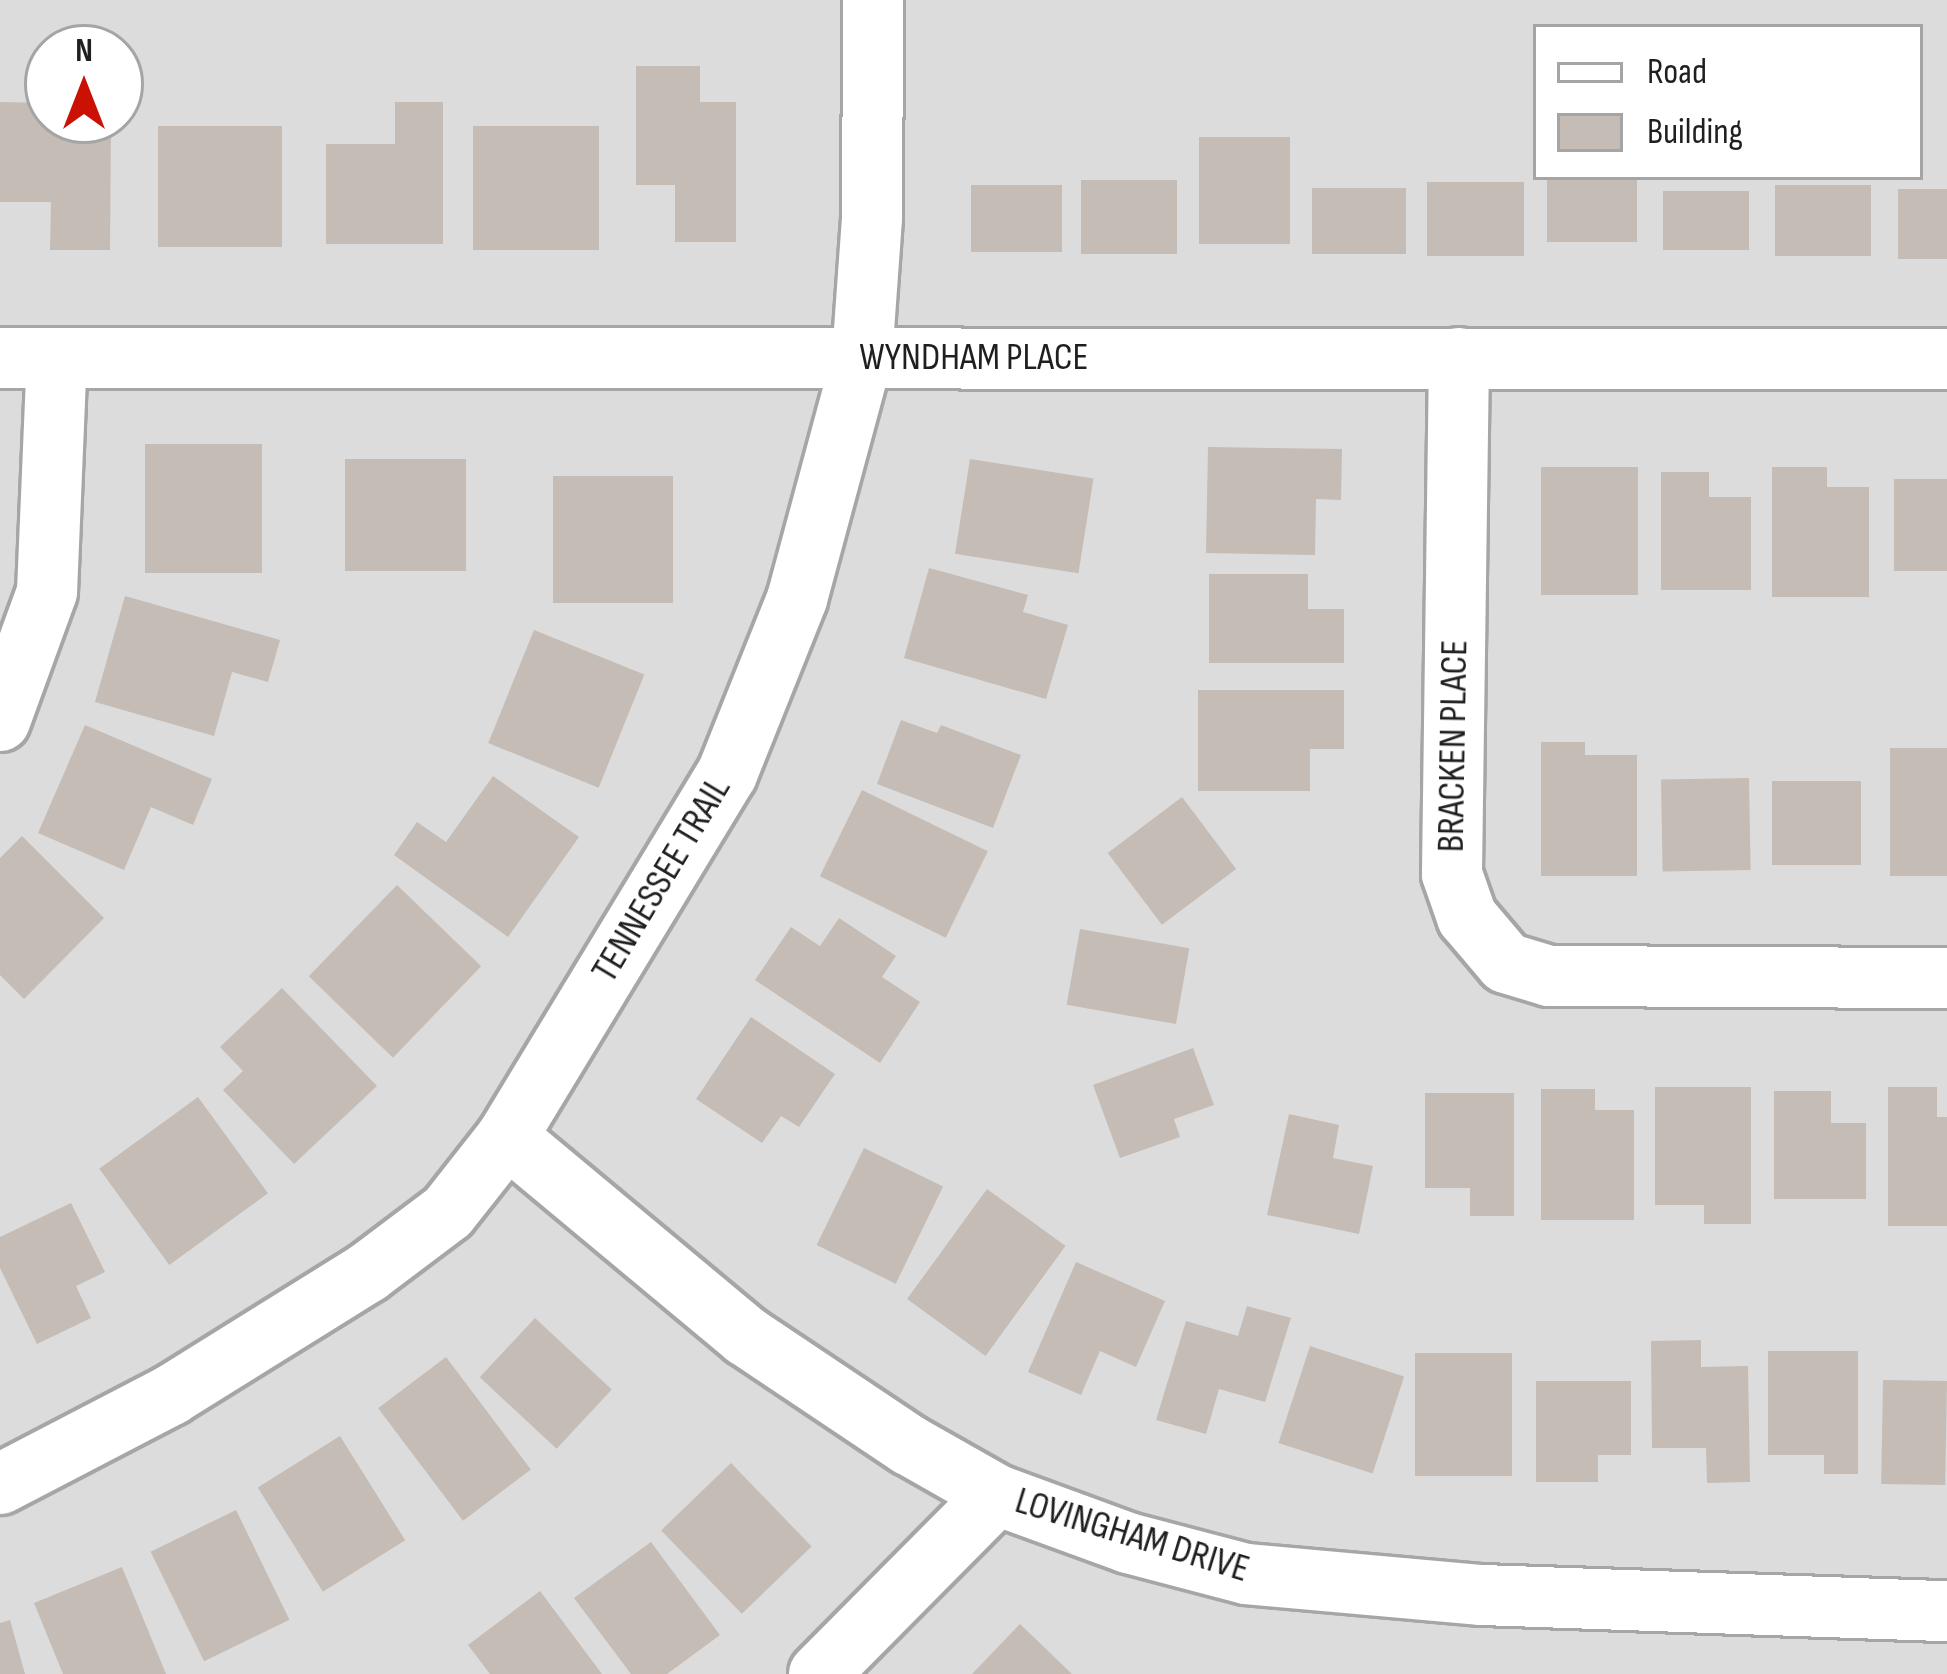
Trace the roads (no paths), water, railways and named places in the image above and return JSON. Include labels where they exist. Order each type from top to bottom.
[{"type":"street","name":"TENNESSEE TRAIL","points":[[0,1484],[171,1396],[368,1273],[448,1212],[507,1138],[727,774],[797,599],[862,358],[872,217],[873,0]]},
{"type":"street","name":"WYNDHAM PLACE","points":[[28,358],[1947,358]]},
{"type":"street","points":[[0,721],[47,592],[28,358]]},
{"type":"street","name":"BRACKEN PLACE","points":[[1459,358],[1452,874],[1467,917],[1506,963],[1549,976],[1947,978]]},
{"type":"street","name":"LOVINGHAM DRIVE","points":[[507,1138],[746,1336],[998,1496],[1246,1574],[1482,1595],[1947,1610]]},
{"type":"street","points":[[819,1674],[998,1496]]}]
